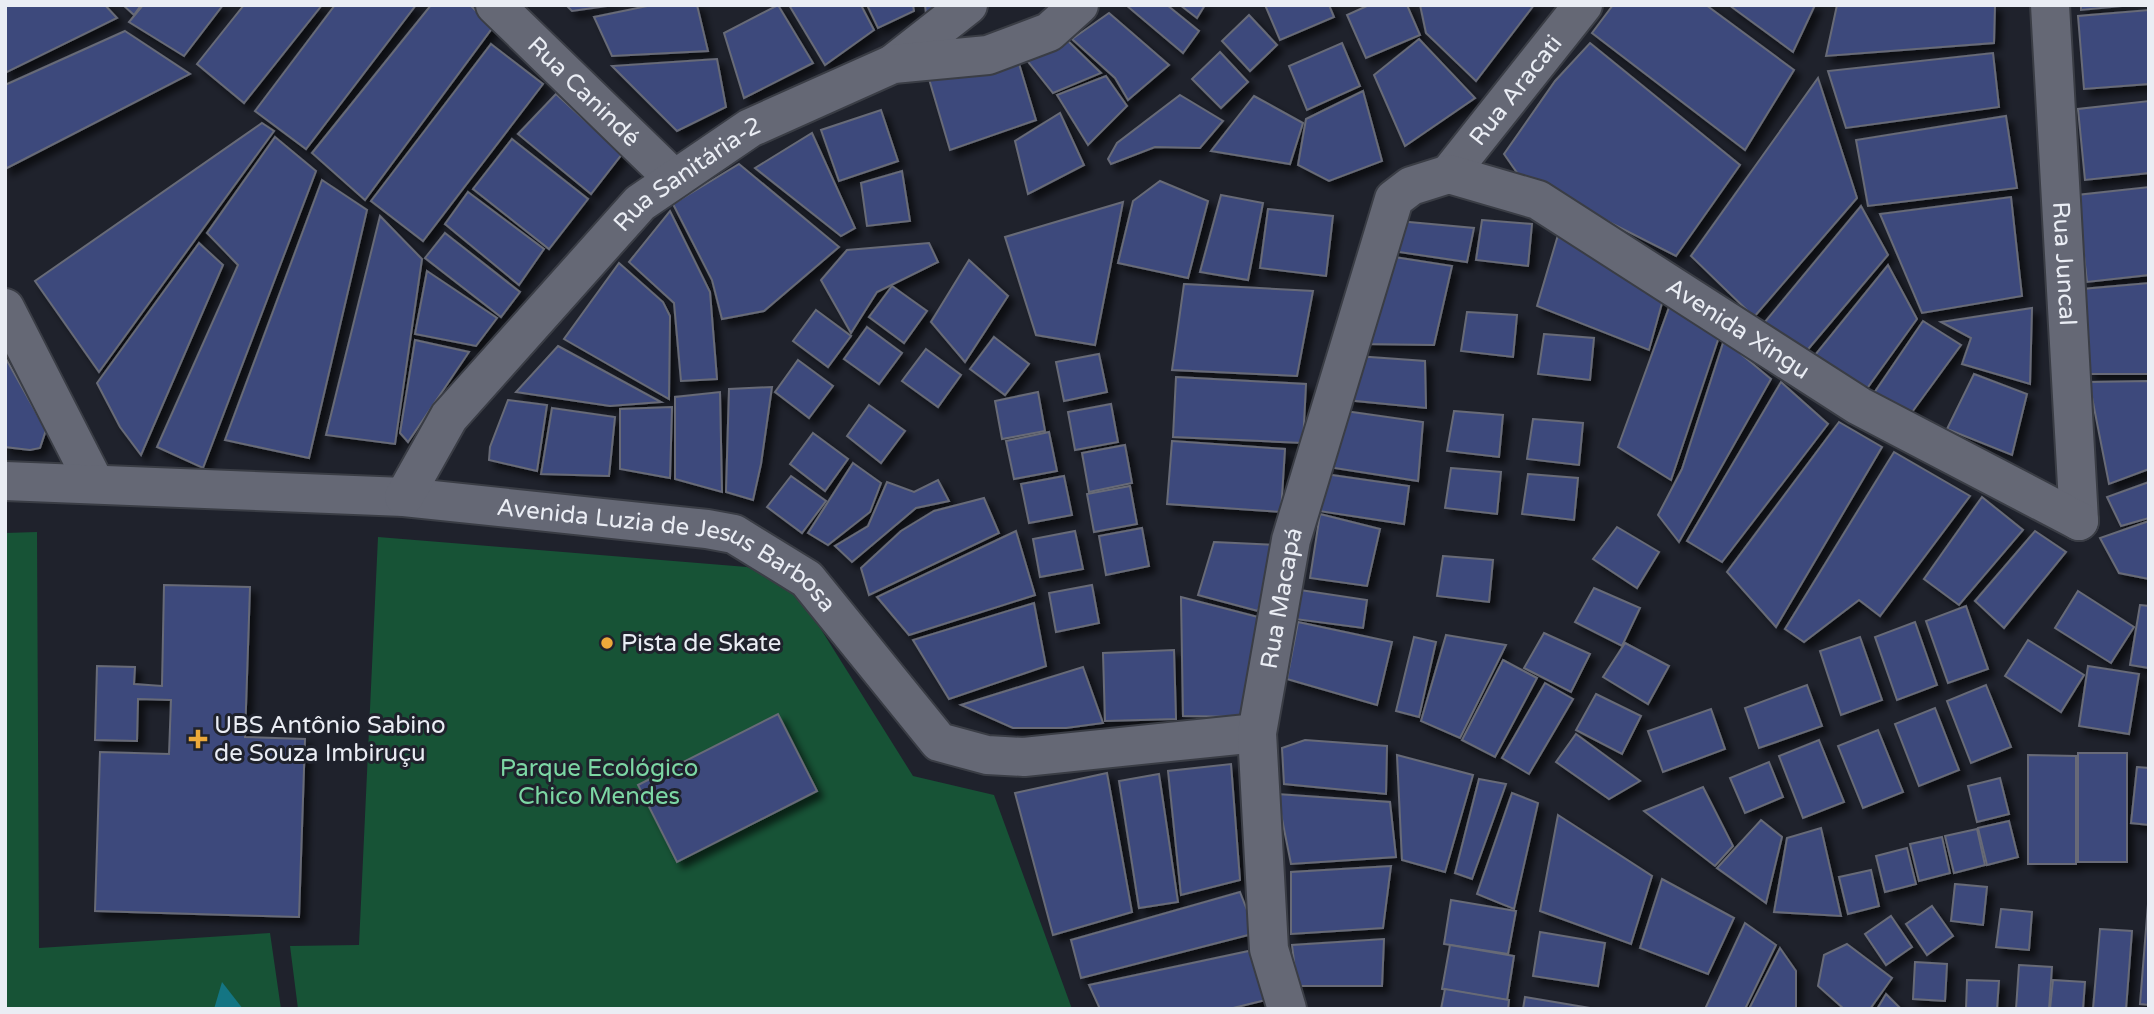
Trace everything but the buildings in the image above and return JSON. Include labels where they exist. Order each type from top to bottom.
[{"type":"street","name":"Rua Canindé","points":[[495,5],[673,178]]},
{"type":"street","points":[[893,64],[968,5]]},
{"type":"street","name":"Rua Sanitária-2","points":[[404,497],[449,417],[640,203],[673,178],[750,128],[893,64],[988,55],[1049,32],[1079,5]]},
{"type":"street","name":"Rua Aracati","points":[[1449,174],[1583,5]]},
{"type":"street","name":"Rua Juncal","points":[[2050,5],[2079,521]]},
{"type":"street","name":"Rua Macapá","points":[[1287,1009],[1269,949],[1257,733],[1291,540],[1394,199],[1411,186],[1449,174]]},
{"type":"street","name":"Avenida Xingu","points":[[1449,174],[1538,200],[1859,406],[2079,521]]},
{"type":"street","points":[[5,307],[96,484]]},
{"type":"street","name":"Avenida Luzia de Jesus Barbosa","points":[[5,481],[404,497],[734,534],[807,579],[939,742],[986,755],[1024,757],[1257,733]]},
{"type":"green space","points":[[37,532],[39,948],[270,933],[281,1009],[5,1009],[5,533]]},
{"type":"green space","name":"Parque Ecológico Chico Mendes","points":[[378,537],[747,567],[797,591],[913,776],[994,795],[1072,1009],[298,1009],[290,946],[359,945]]},
{"type":"water","points":[[222,982],[243,1009],[214,1009]]},
{"type":"place","name":"Pista de Skate","points":[[607,643]]},
{"type":"place","name":"UBS Antônio Sabino de Souza Imbiruçu","points":[[198,739]]}]
